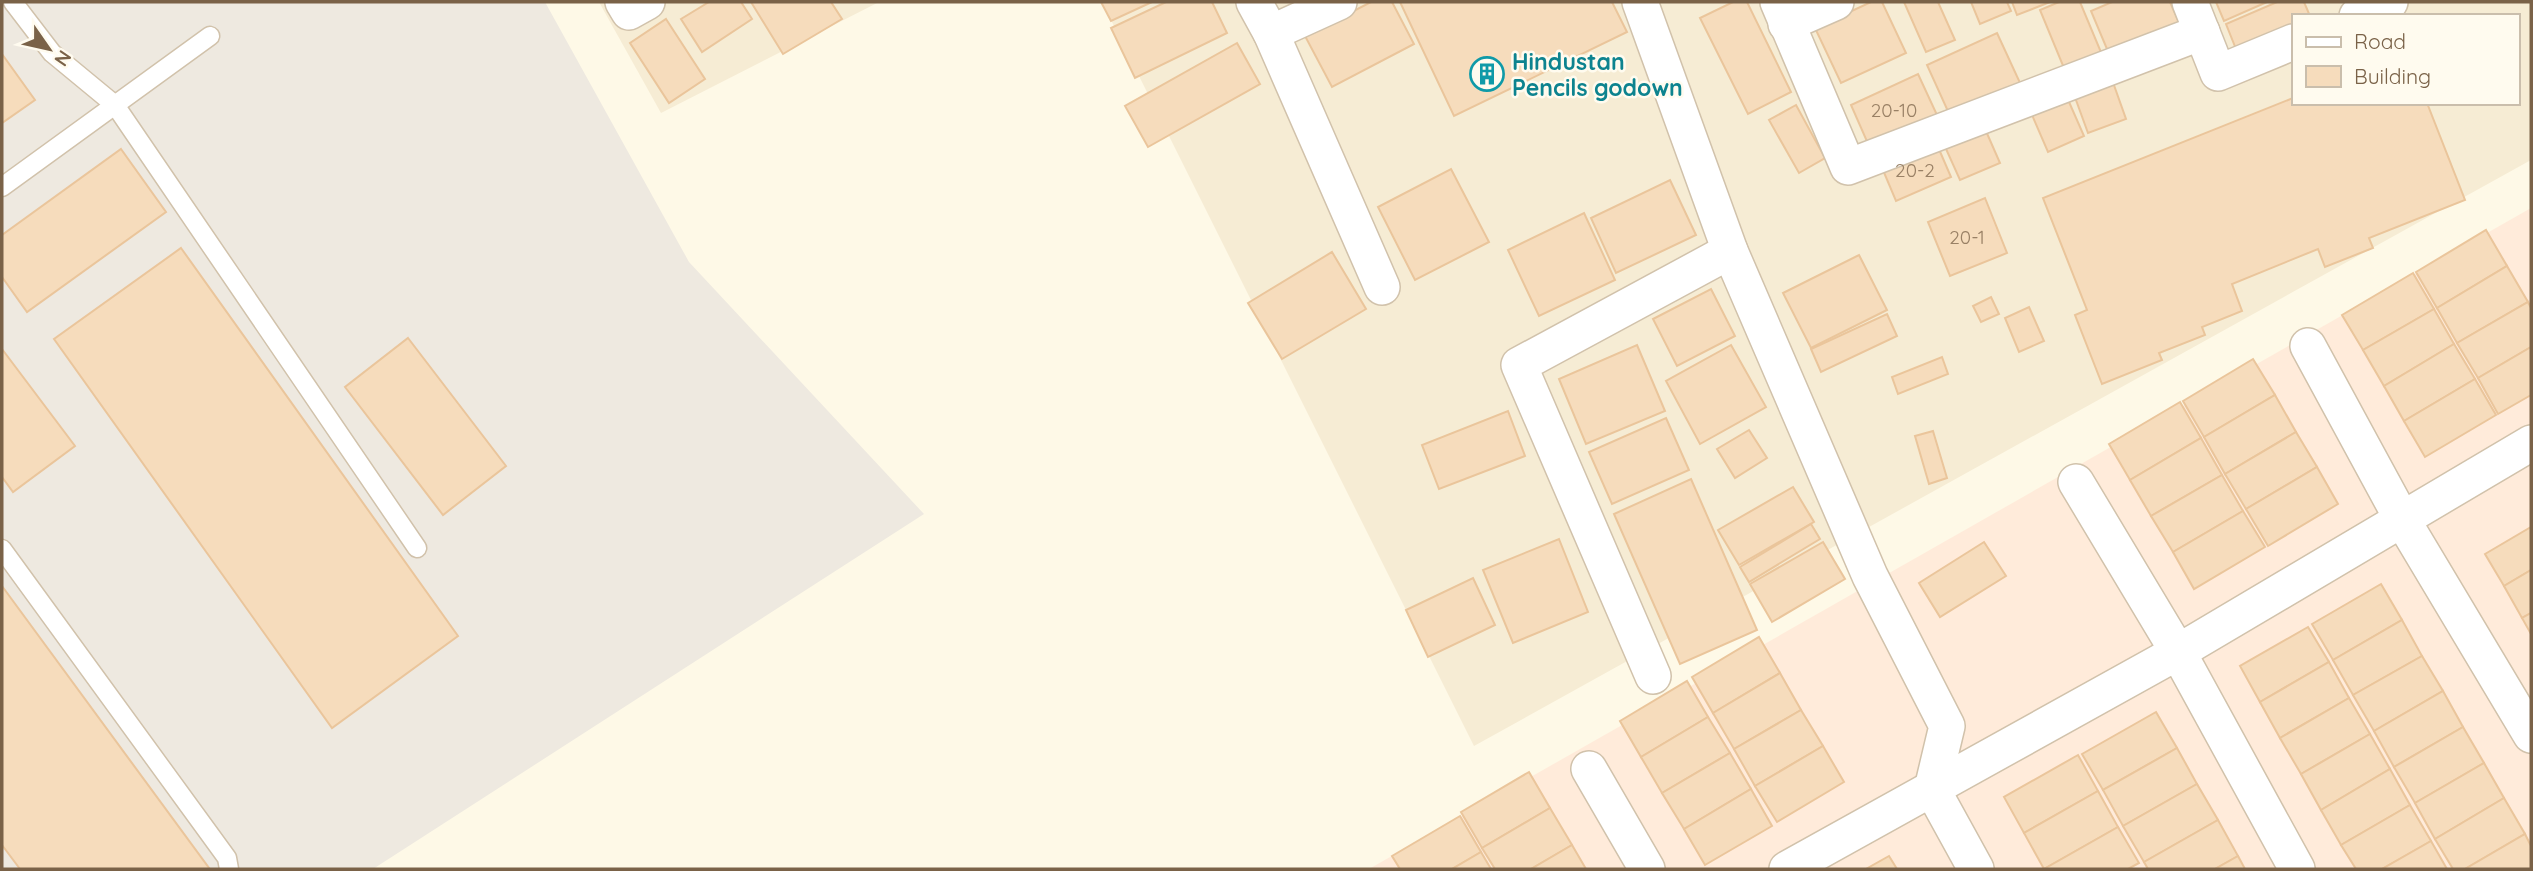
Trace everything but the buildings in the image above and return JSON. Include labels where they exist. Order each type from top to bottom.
[{"type":"street","points":[[623,2],[629,12],[647,2]]},
{"type":"street","points":[[1254,2],[1271,33],[1382,287]]},
{"type":"street","points":[[1271,33],[1339,2]]},
{"type":"street","points":[[1836,2],[1782,13],[1848,167],[2196,17],[2218,73],[2292,42]]},
{"type":"street","points":[[2362,14],[2390,2]]},
{"type":"street","points":[[1650,5],[1730,251],[1870,576],[1947,726],[1932,789],[1976,869]]},
{"type":"street","points":[[1653,676],[1519,365],[1730,251]]},
{"type":"street","points":[[2308,346],[2403,521],[2531,735]]},
{"type":"street","points":[[1787,869],[2178,652],[2531,443]]},
{"type":"street","points":[[2076,482],[2178,652],[2297,869]]},
{"type":"street","points":[[1589,769],[1647,869]]},
{"type":"lane","points":[[13,2],[52,53],[115,105],[417,548]]},
{"type":"lane","points":[[2,187],[210,36]]},
{"type":"lane","points":[[2,549],[227,858],[229,869]]},
{"type":"shaded area","points":[[2,2],[545,2],[689,262],[924,514],[373,869],[2,869]]},
{"type":"shaded area","points":[[599,2],[879,2],[661,113]]},
{"type":"shaded area","points":[[1102,2],[2531,2],[2531,160],[1474,746]]},
{"type":"shaded area","points":[[2531,208],[2531,869],[1369,869]]},
{"type":"place","name":"Hindustan Pencils godown","points":[[1487,74]]}]
